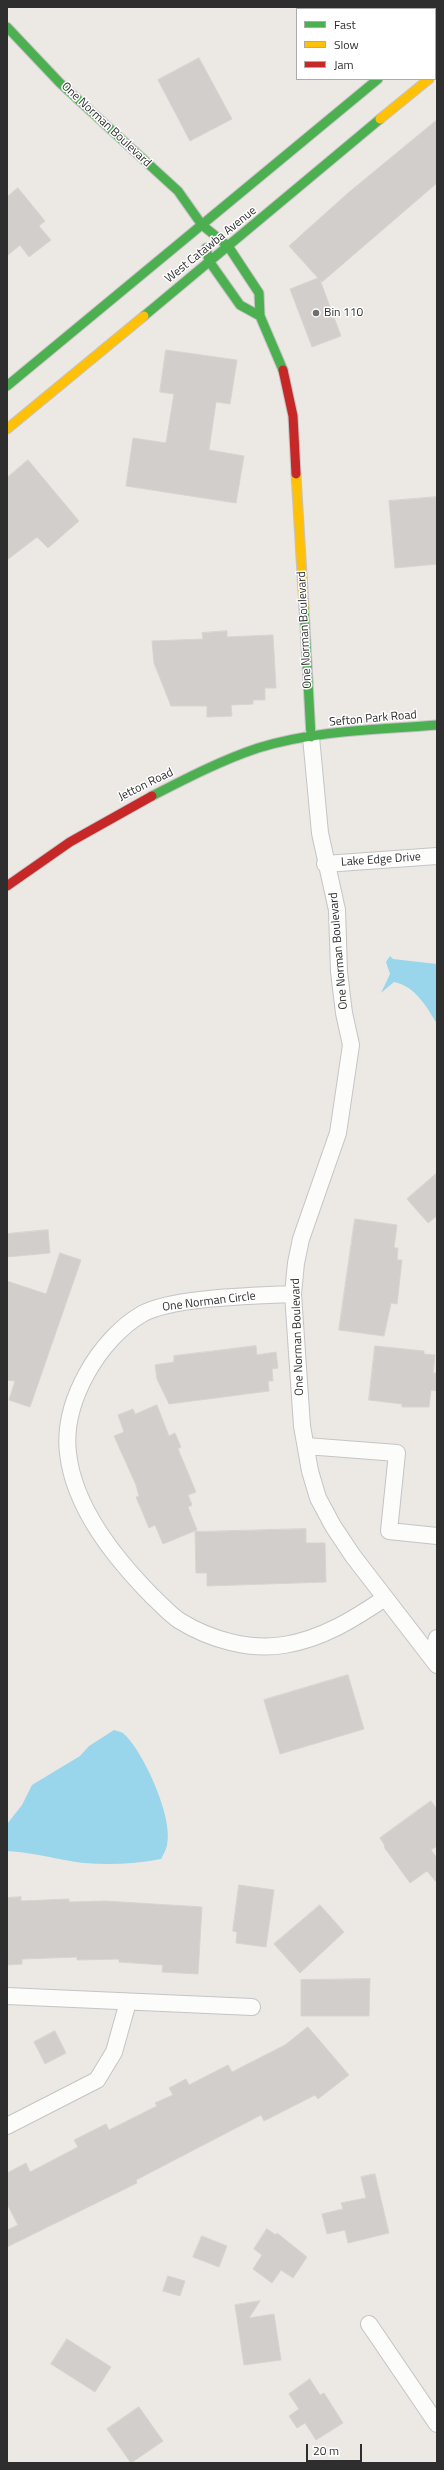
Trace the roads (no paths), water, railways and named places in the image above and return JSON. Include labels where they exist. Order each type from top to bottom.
[{"type":"street","name":"One Norman Boulevard","points":[[7,27],[60,82],[178,191],[202,225],[228,246],[259,293],[260,316],[283,368],[293,416],[314,792],[325,864],[337,910],[339,972],[344,1013],[351,1044],[338,1133],[301,1239],[296,1263],[293,1294],[302,1426],[318,1498],[333,1526],[385,1598],[434,1660]]},
{"type":"street","name":"West Catawba Avenue","points":[[7,386],[377,80]]},
{"type":"street","name":"West Catawba Avenue","points":[[7,429],[428,80]]},
{"type":"street","name":"One Norman Boulevard","points":[[202,225],[209,261],[240,305],[260,316]]},
{"type":"street","name":"Sefton Park Road","points":[[311,737],[437,725]]},
{"type":"street","name":"Jetton Road","points":[[7,886],[54,851],[126,807],[240,755],[269,745],[311,737]]},
{"type":"street","name":"Lake Edge Drive","points":[[325,864],[437,856]]},
{"type":"street","name":"One Norman Circle","points":[[293,1294],[234,1297],[168,1306],[144,1313],[121,1328],[102,1348],[88,1371],[74,1404],[68,1432],[68,1453],[74,1479],[85,1506],[98,1529],[136,1579],[179,1621],[226,1641],[249,1645],[283,1645],[324,1634],[385,1598]]},
{"type":"street","points":[[306,1446],[397,1453],[389,1530],[437,1536]]},
{"type":"street","points":[[434,1660],[437,1638]]},
{"type":"street","points":[[7,1996],[252,2007]]},
{"type":"street","points":[[7,2126],[97,2080],[114,2052],[128,2002]]},
{"type":"street","points":[[369,2324],[437,2424]]},
{"type":"water","points":[[390,956],[393,959],[437,964],[437,1024],[420,998],[401,984],[394,982],[381,993],[390,974],[386,962]]},
{"type":"water","points":[[114,1730],[124,1734],[133,1744],[141,1756],[156,1787],[166,1819],[168,1834],[167,1847],[161,1859],[132,1863],[93,1864],[7,1851],[7,1824],[22,1805],[32,1785],[80,1756],[89,1746]]},
{"type":"place","name":"Bin 110","points":[[316,313]]}]
